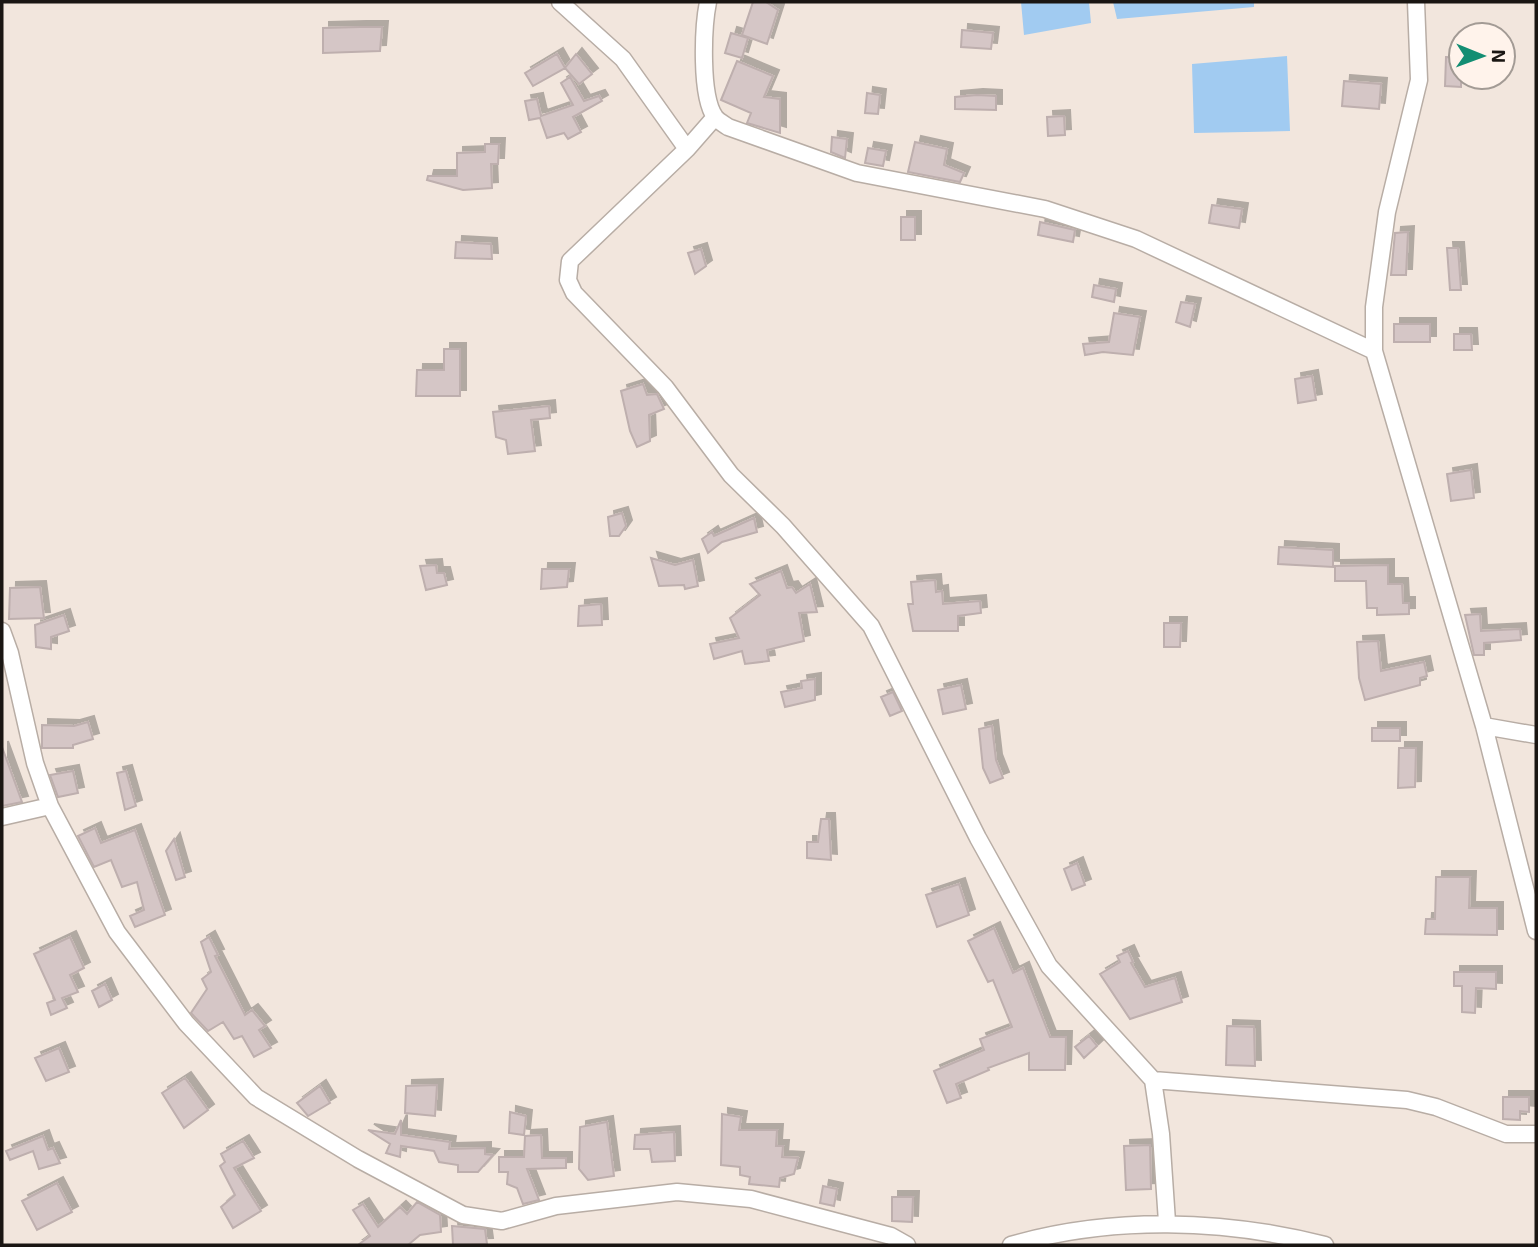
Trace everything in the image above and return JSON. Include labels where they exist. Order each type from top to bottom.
[{"type":"street","points":[[560,2],[623,59],[687,149]]},
{"type":"street","points":[[708,2],[704,22],[707,94],[715,117],[728,127],[857,173],[1045,209],[1136,239],[1374,351]]},
{"type":"street","points":[[1416,2],[1419,79],[1387,212],[1374,307],[1374,351],[1484,726],[1536,931]]},
{"type":"street","points":[[715,117],[687,149],[570,261],[568,280],[574,293],[665,387],[731,475],[783,526],[872,626],[978,838],[1049,966],[1153,1080],[1161,1134],[1167,1222]]},
{"type":"street","points":[[2,631],[10,653],[35,763],[50,806],[117,932],[186,1023],[256,1097],[358,1159],[463,1215],[502,1222],[556,1206],[677,1192],[751,1199],[891,1236],[907,1245]]},
{"type":"street","points":[[1484,726],[1536,735]]},
{"type":"street","points":[[2,817],[50,806]]},
{"type":"street","points":[[1153,1080],[1407,1100],[1436,1107],[1506,1134],[1536,1134]]},
{"type":"street","points":[[1011,1245],[1042,1236],[1167,1222],[1288,1236],[1325,1245]]},
{"type":"water","points":[[1021,2],[1089,2],[1091,23],[1024,35]]},
{"type":"water","points":[[1113,2],[1254,2],[1254,7],[1117,19]]},
{"type":"water","points":[[1287,56],[1290,131],[1194,133],[1192,64]]},
{"type":"building","points":[[753,2],[766,2],[778,10],[767,44],[742,35]]},
{"type":"building","points":[[382,27],[380,51],[323,53],[323,28]]},
{"type":"building","points":[[962,30],[993,33],[991,49],[961,47]]},
{"type":"building","points":[[731,33],[748,38],[742,58],[725,53]]},
{"type":"building","points":[[557,54],[565,68],[533,86],[525,73]]},
{"type":"building","points":[[576,54],[592,74],[579,84],[565,68]]},
{"type":"building","points":[[1446,57],[1447,86],[1445,86]]},
{"type":"building","points":[[737,61],[773,76],[764,97],[780,99],[780,133],[747,123],[751,113],[721,100]]},
{"type":"building","points":[[570,77],[584,101],[599,96],[602,101],[573,117],[581,132],[568,139],[564,133],[547,138],[540,118],[529,120],[525,101],[537,99],[541,116],[573,105],[561,83]]},
{"type":"building","points":[[1344,81],[1381,84],[1379,109],[1342,106]]},
{"type":"building","points":[[867,93],[880,95],[878,114],[865,113]]},
{"type":"building","points":[[996,96],[996,110],[955,109],[955,97]]},
{"type":"building","points":[[1064,116],[1065,135],[1048,136],[1047,117]]},
{"type":"building","points":[[832,137],[847,139],[845,158],[831,152]]},
{"type":"building","points":[[915,142],[947,149],[944,165],[964,173],[960,182],[908,172]]},
{"type":"building","points":[[485,144],[499,144],[498,164],[491,164],[492,188],[463,190],[427,180],[428,176],[457,176],[457,153],[485,152]]},
{"type":"building","points":[[868,148],[886,151],[883,166],[865,163]]},
{"type":"building","points":[[1212,205],[1242,209],[1239,228],[1209,223]]},
{"type":"building","points":[[901,217],[915,217],[915,240],[901,240]]},
{"type":"building","points":[[1040,222],[1075,230],[1073,242],[1038,235]]},
{"type":"building","points":[[1408,232],[1406,275],[1391,275],[1395,233]]},
{"type":"building","points":[[456,242],[491,244],[492,259],[455,258]]},
{"type":"building","points":[[1447,248],[1458,248],[1461,290],[1450,290]]},
{"type":"building","points":[[701,249],[706,266],[695,274],[688,253]]},
{"type":"building","points":[[1094,285],[1116,289],[1114,302],[1092,297]]},
{"type":"building","points":[[1181,302],[1195,304],[1190,327],[1176,322]]},
{"type":"building","points":[[1114,313],[1140,317],[1133,355],[1103,352],[1085,355],[1083,344],[1109,342]]},
{"type":"building","points":[[1394,324],[1430,324],[1430,342],[1394,342]]},
{"type":"building","points":[[1454,334],[1471,334],[1472,350],[1454,350]]},
{"type":"building","points":[[444,349],[460,349],[460,396],[416,396],[417,370],[444,370]]},
{"type":"building","points":[[1312,376],[1316,400],[1298,403],[1295,379]]},
{"type":"building","points":[[643,384],[647,395],[657,394],[664,409],[649,415],[650,441],[637,447],[630,431],[621,391]]},
{"type":"building","points":[[549,406],[550,418],[531,420],[535,451],[508,454],[506,440],[496,437],[493,412]]},
{"type":"building","points":[[1471,470],[1474,498],[1451,501],[1447,474]]},
{"type":"building","points":[[622,513],[626,526],[619,536],[610,536],[608,517]]},
{"type":"building","points":[[754,518],[757,532],[722,542],[708,553],[702,539],[712,532],[714,536]]},
{"type":"building","points":[[1279,547],[1333,550],[1333,567],[1278,564]]},
{"type":"building","points":[[651,558],[675,565],[693,560],[698,586],[685,589],[684,585],[659,586]]},
{"type":"building","points":[[436,565],[437,573],[444,573],[447,585],[426,590],[420,566]]},
{"type":"building","points":[[1388,565],[1388,584],[1402,584],[1403,603],[1409,603],[1409,614],[1377,615],[1377,608],[1367,608],[1366,581],[1335,581],[1335,566]]},
{"type":"building","points":[[542,569],[569,569],[567,587],[541,589]]},
{"type":"building","points":[[781,571],[787,588],[792,587],[796,593],[810,584],[817,612],[799,613],[804,641],[767,650],[769,661],[745,664],[742,651],[714,659],[710,644],[739,638],[730,618],[760,595],[750,584]]},
{"type":"building","points":[[935,580],[936,592],[942,591],[943,604],[980,601],[981,613],[958,616],[958,631],[913,631],[908,604],[913,604],[911,582]]},
{"type":"building","points":[[40,587],[44,618],[9,619],[10,588]]},
{"type":"building","points":[[601,604],[602,625],[578,626],[579,606]]},
{"type":"building","points":[[1480,614],[1481,631],[1520,629],[1521,640],[1484,643],[1484,655],[1474,655],[1465,615]]},
{"type":"building","points":[[64,615],[69,631],[51,637],[51,649],[36,647],[35,625]]},
{"type":"building","points":[[1164,623],[1181,623],[1180,647],[1164,647]]},
{"type":"building","points":[[1378,641],[1381,671],[1424,662],[1427,676],[1420,678],[1420,685],[1365,700],[1359,678],[1357,642]]},
{"type":"building","points":[[815,679],[815,700],[785,707],[781,692],[802,688],[801,681]]},
{"type":"building","points":[[961,685],[966,709],[943,714],[938,690]]},
{"type":"building","points":[[893,692],[902,711],[890,716],[881,697]]},
{"type":"building","points":[[88,722],[93,739],[73,745],[73,748],[42,748],[42,725],[74,726]]},
{"type":"building","points":[[992,726],[996,760],[1003,778],[990,783],[983,768],[979,729]]},
{"type":"building","points":[[1372,728],[1400,728],[1400,741],[1372,741]]},
{"type":"building","points":[[2,747],[22,802],[2,806]]},
{"type":"building","points":[[1399,748],[1416,748],[1415,787],[1398,788]]},
{"type":"building","points":[[73,771],[78,793],[58,797],[50,775]]},
{"type":"building","points":[[126,771],[136,806],[125,810],[117,773]]},
{"type":"building","points":[[821,819],[829,819],[831,860],[807,858],[807,842],[818,842]]},
{"type":"building","points":[[95,828],[101,843],[135,830],[165,915],[135,927],[130,916],[144,910],[137,882],[122,887],[111,860],[94,867],[78,836]]},
{"type":"building","points":[[174,839],[185,877],[176,880],[166,851]]},
{"type":"building","points":[[1077,863],[1085,885],[1072,890],[1064,869]]},
{"type":"building","points":[[1436,877],[1470,877],[1469,908],[1497,908],[1497,935],[1425,934],[1426,919],[1435,919]]},
{"type":"building","points":[[959,884],[969,915],[937,927],[926,895]]},
{"type":"building","points":[[994,928],[1013,973],[1023,968],[1050,1037],[1066,1037],[1065,1070],[1029,1070],[1029,1053],[988,1068],[989,1070],[956,1084],[961,1098],[947,1103],[934,1071],[984,1050],[980,1039],[1012,1027],[993,980],[988,982],[968,941]]},
{"type":"building","points":[[70,937],[84,968],[70,975],[78,992],[62,998],[67,1008],[51,1015],[47,1003],[55,1000],[34,954]]},
{"type":"building","points":[[209,937],[218,955],[215,956],[245,1015],[252,1010],[265,1026],[259,1030],[271,1048],[254,1057],[242,1036],[234,1039],[223,1022],[208,1031],[191,1013],[207,989],[202,979],[211,972],[201,942]]},
{"type":"building","points":[[1128,951],[1133,962],[1131,963],[1145,987],[1175,978],[1182,1002],[1130,1019],[1100,974],[1120,962],[1117,956]]},
{"type":"building","points":[[1454,972],[1496,972],[1496,989],[1476,988],[1475,1013],[1462,1012],[1462,986],[1454,986]]},
{"type":"building","points":[[105,984],[112,1000],[99,1007],[92,991]]},
{"type":"building","points":[[1227,1026],[1254,1027],[1255,1066],[1226,1065]]},
{"type":"building","points":[[1089,1036],[1097,1046],[1084,1058],[1075,1047]]},
{"type":"building","points":[[59,1048],[69,1072],[46,1081],[35,1058]]},
{"type":"building","points":[[185,1078],[208,1110],[184,1128],[162,1093]]},
{"type":"building","points":[[437,1085],[435,1116],[405,1113],[406,1086]]},
{"type":"building","points":[[320,1086],[330,1103],[308,1116],[297,1103]]},
{"type":"building","points":[[1503,1097],[1529,1097],[1529,1112],[1520,1111],[1520,1120],[1503,1119]]},
{"type":"building","points":[[510,1112],[526,1116],[524,1135],[509,1133]]},
{"type":"building","points":[[722,1114],[741,1117],[739,1130],[777,1130],[776,1146],[783,1146],[782,1157],[798,1158],[794,1174],[780,1178],[779,1187],[749,1184],[750,1177],[740,1175],[740,1167],[721,1165]]},
{"type":"building","points":[[401,1120],[401,1135],[450,1142],[449,1149],[485,1148],[485,1154],[493,1155],[478,1172],[458,1172],[458,1165],[439,1162],[434,1151],[401,1146],[400,1157],[386,1153],[390,1144],[368,1130],[395,1134]]},
{"type":"building","points":[[607,1122],[614,1176],[588,1180],[579,1169],[580,1127]]},
{"type":"building","points":[[674,1132],[675,1161],[652,1162],[650,1149],[634,1149],[635,1135]]},
{"type":"building","points":[[541,1135],[542,1158],[566,1158],[566,1168],[527,1169],[539,1200],[523,1204],[517,1188],[507,1184],[508,1172],[499,1172],[499,1157],[524,1157],[525,1136]]},
{"type":"building","points":[[43,1136],[48,1150],[53,1148],[60,1163],[39,1169],[33,1151],[10,1160],[6,1151]]},
{"type":"building","points":[[243,1141],[254,1158],[234,1168],[261,1211],[233,1228],[221,1207],[235,1195],[220,1166],[225,1162],[221,1154]]},
{"type":"building","points":[[1150,1145],[1151,1189],[1126,1190],[1124,1146]]},
{"type":"building","points":[[57,1183],[72,1212],[37,1230],[22,1201]]},
{"type":"building","points":[[823,1186],[837,1189],[834,1206],[820,1203]]},
{"type":"building","points":[[892,1197],[913,1197],[912,1222],[892,1221]]},
{"type":"building","points":[[417,1202],[440,1215],[441,1232],[420,1235],[408,1245],[358,1245],[370,1236],[353,1210],[363,1204],[378,1227],[400,1207],[407,1214]]},
{"type":"building","points":[[452,1226],[485,1229],[487,1244],[453,1245]]}]
